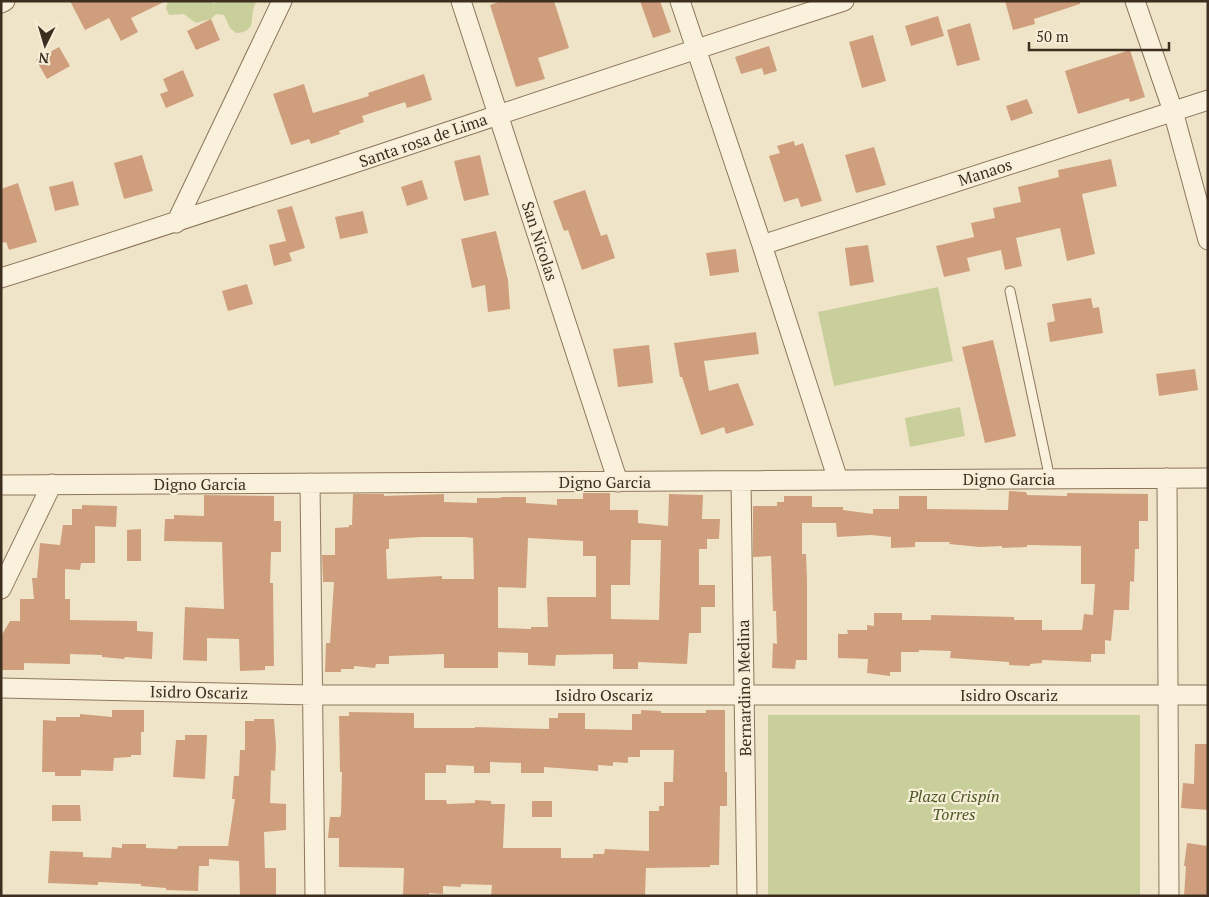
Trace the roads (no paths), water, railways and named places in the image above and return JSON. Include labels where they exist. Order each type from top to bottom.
[{"type":"street","points":[[1,3],[5,1]]},
{"type":"street","points":[[176,223],[282,1]]},
{"type":"street","name":"San Nicolas","points":[[462,1],[618,482]]},
{"type":"street","points":[[680,1],[838,480]]},
{"type":"street","name":"Santa rosa de Lima","points":[[1,278],[176,223],[844,1]]},
{"type":"street","points":[[1134,1],[1174,111],[1208,240]]},
{"type":"street","name":"Manaos","points":[[762,245],[1208,100]]},
{"type":"street","points":[[1167,478],[1169,896]]},
{"type":"street","name":"Digno Garcia","points":[[1,485],[1208,478]]},
{"type":"street","name":"Bernardino Medina","points":[[741,481],[747,896]]},
{"type":"street","points":[[310,483],[315,896]]},
{"type":"street","points":[[1,589],[52,484]]},
{"type":"street","name":"Isidro Oscariz","points":[[1,688],[313,695],[1208,696]]},
{"type":"lane","points":[[1010,291],[1050,479]]},
{"type":"park label","name":"Plaza Crispín Torres","points":[[954,805]]}]
